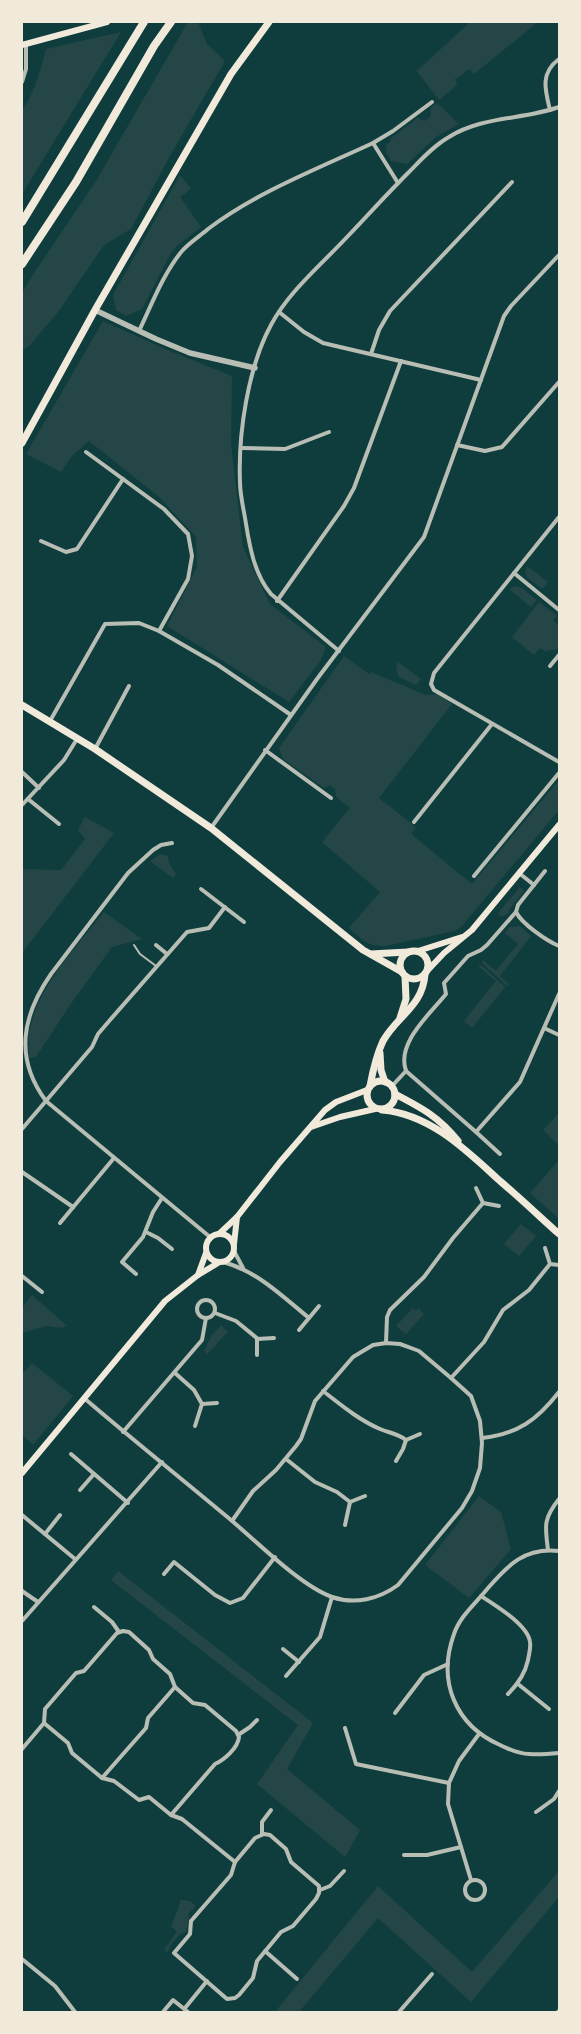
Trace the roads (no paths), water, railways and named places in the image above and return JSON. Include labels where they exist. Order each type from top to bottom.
[{"type":"highway","points":[[22,222],[144,22]]},
{"type":"highway","points":[[22,264],[76,182],[154,46],[171,22]]},
{"type":"main road","points":[[24,44],[107,22]]},
{"type":"main road","points":[[22,443],[95,310],[230,74],[269,22]]},
{"type":"main road","points":[[22,705],[95,749],[211,828],[357,945],[413,979],[421,978],[444,953],[467,935],[558,828]]},
{"type":"main road","points":[[370,954],[418,951],[467,935]]},
{"type":"main road","points":[[418,951],[426,956],[429,966],[426,972],[423,990],[415,1004],[400,1018],[383,1041],[374,1062],[368,1088],[368,1103],[379,1109],[410,1115],[430,1124],[464,1148],[559,1234]]},
{"type":"main road","points":[[400,1018],[406,999],[400,963],[401,959],[408,952]]},
{"type":"main road","points":[[380,1049],[381,1070],[385,1082]]},
{"type":"main road","points":[[198,1274],[206,1253],[206,1245],[210,1237],[219,1234],[238,1217],[280,1162],[312,1127],[325,1110],[336,1102],[368,1088],[377,1082],[385,1082],[392,1086],[395,1094],[429,1112],[447,1128],[464,1148]]},
{"type":"main road","points":[[312,1127],[340,1117],[390,1106],[395,1094]]},
{"type":"main road","points":[[22,1473],[165,1302],[198,1274],[230,1258],[234,1251],[238,1217]]},
{"type":"main road","points":[[219,1234],[230,1237],[234,1244]]},
{"type":"main road","points":[[206,1253],[211,1260],[221,1262]]},
{"type":"street","points":[[22,82],[26,69],[24,44]]},
{"type":"street","points":[[550,110],[545,82],[548,70],[559,59]]},
{"type":"street","points":[[139,331],[164,279],[176,260],[189,244],[238,208],[373,143],[393,131],[432,102]]},
{"type":"street","points":[[339,651],[277,601],[262,581],[254,562],[248,538],[240,483],[242,423],[255,368],[266,336],[279,312],[291,296],[398,183],[436,146],[448,137],[466,128],[481,123],[535,115],[559,107]]},
{"type":"street","points":[[373,143],[398,183]]},
{"type":"street","points":[[371,354],[379,330],[390,311],[512,182]]},
{"type":"street","points":[[211,828],[265,750],[424,537],[507,311],[559,255]]},
{"type":"street","points":[[95,310],[139,331],[190,352],[255,368]]},
{"type":"street","points":[[279,312],[304,332],[323,343],[481,380]]},
{"type":"street","points":[[277,601],[344,506],[354,488],[401,361]]},
{"type":"street","points":[[458,445],[485,451],[502,447],[559,382]]},
{"type":"street","points":[[241,448],[290,448],[329,432]]},
{"type":"street","points":[[86,452],[164,509],[188,534],[192,556],[188,579],[159,631]]},
{"type":"street","points":[[41,541],[66,552],[76,549],[123,478]]},
{"type":"street","points":[[559,517],[434,673],[431,685],[434,690],[559,762]]},
{"type":"street","points":[[514,573],[559,610]]},
{"type":"street","points":[[50,721],[105,624],[139,623],[159,631],[218,665],[291,715]]},
{"type":"street","points":[[550,666],[559,655]]},
{"type":"street","points":[[95,749],[129,686]]},
{"type":"street","points":[[414,822],[492,724]]},
{"type":"street","points":[[22,805],[64,760],[77,739]]},
{"type":"street","points":[[265,750],[331,798]]},
{"type":"street","points":[[22,772],[38,788]]},
{"type":"street","points":[[474,876],[559,773]]},
{"type":"street","points":[[28,799],[59,824]]},
{"type":"street","points":[[172,843],[161,845],[153,850],[128,873],[51,974],[40,992],[27,1023],[24,1053],[32,1078],[46,1101],[210,1237]]},
{"type":"street","points":[[500,1154],[406,1071],[403,1059],[406,1044],[446,994],[444,983],[468,956],[481,950],[487,945],[516,912],[518,905],[545,871]]},
{"type":"street","points":[[519,873],[534,886]]},
{"type":"street","points":[[201,888],[244,922]]},
{"type":"street","points":[[22,1129],[92,1047],[98,1034],[187,932],[209,928],[225,907]]},
{"type":"street","points":[[516,912],[520,918],[538,933],[559,946]]},
{"type":"street","points":[[156,945],[167,954]]},
{"type":"street","points":[[476,1132],[520,1082],[559,994]]},
{"type":"street","points":[[544,1028],[559,1034]]},
{"type":"street","points":[[392,1086],[406,1071]]},
{"type":"street","points":[[60,1223],[114,1158]]},
{"type":"street","points":[[22,1172],[73,1207]]},
{"type":"street","points":[[476,1188],[483,1203]]},
{"type":"street","points":[[136,1274],[122,1262],[146,1232],[153,1212],[162,1198]]},
{"type":"street","points":[[483,1203],[499,1206]]},
{"type":"street","points":[[386,1343],[387,1317],[390,1310],[424,1277],[453,1238],[483,1203]]},
{"type":"street","points":[[146,1232],[158,1238],[172,1249]]},
{"type":"street","points":[[545,1248],[550,1264]]},
{"type":"street","points":[[234,1251],[243,1268]]},
{"type":"street","points":[[221,1262],[243,1268],[257,1277],[309,1318]]},
{"type":"street","points":[[451,1378],[484,1342],[503,1310],[529,1290],[550,1264]]},
{"type":"street","points":[[550,1264],[559,1265]]},
{"type":"street","points":[[22,1276],[42,1292]]},
{"type":"street","points":[[206,1300],[213,1303],[215,1313],[211,1318],[206,1318],[201,1317],[197,1312],[197,1307],[201,1302],[206,1300]]},
{"type":"street","points":[[299,1330],[319,1306]]},
{"type":"street","points":[[215,1313],[236,1321],[258,1339],[274,1338]]},
{"type":"street","points":[[123,1432],[202,1340],[206,1318]]},
{"type":"street","points":[[257,1355],[258,1339]]},
{"type":"street","points":[[84,1398],[123,1432],[162,1462],[232,1521],[275,1557],[308,1584],[332,1597],[350,1600],[374,1598],[386,1594],[398,1585],[462,1508],[472,1491],[480,1468],[482,1438],[480,1421],[471,1396],[419,1351],[400,1344],[386,1343],[373,1345],[353,1357],[323,1391],[310,1409],[301,1439],[276,1470],[253,1491],[232,1521]]},
{"type":"street","points":[[175,1373],[194,1390],[202,1404],[195,1426]]},
{"type":"street","points":[[323,1391],[360,1419],[381,1430],[400,1435],[406,1440]]},
{"type":"street","points":[[482,1438],[506,1433],[533,1420],[540,1415],[559,1392]]},
{"type":"street","points":[[202,1404],[217,1403]]},
{"type":"street","points":[[406,1440],[420,1434]]},
{"type":"street","points":[[396,1461],[404,1449],[406,1440]]},
{"type":"street","points":[[71,1454],[128,1503]]},
{"type":"street","points":[[286,1459],[315,1482],[337,1492],[350,1502]]},
{"type":"street","points":[[22,1621],[75,1559],[128,1503],[162,1462]]},
{"type":"street","points":[[80,1490],[94,1474]]},
{"type":"street","points":[[350,1502],[365,1496]]},
{"type":"street","points":[[548,1550],[546,1520],[548,1513],[559,1499]]},
{"type":"street","points":[[345,1525],[350,1502]]},
{"type":"street","points":[[22,1515],[75,1559]]},
{"type":"street","points":[[45,1534],[60,1515]]},
{"type":"street","points":[[559,1551],[548,1550],[522,1557],[512,1562],[461,1620],[454,1633],[450,1646],[448,1664],[450,1688],[453,1701],[459,1712],[479,1734],[506,1748],[527,1754],[559,1754]]},
{"type":"street","points":[[164,1574],[174,1562],[215,1596],[230,1603],[243,1598],[275,1557]]},
{"type":"street","points":[[22,1591],[38,1602]]},
{"type":"street","points":[[482,1596],[510,1616],[527,1632],[530,1641],[526,1666],[518,1684],[508,1694]]},
{"type":"street","points":[[286,1676],[320,1637],[332,1597]]},
{"type":"street","points":[[94,1607],[114,1625],[119,1632]]},
{"type":"street","points":[[22,1749],[44,1723],[45,1709],[76,1673],[84,1671],[119,1632],[129,1632],[149,1650],[153,1659],[170,1674],[175,1687],[193,1702],[205,1706],[236,1731],[238,1735],[237,1743],[223,1761],[215,1764],[171,1815]]},
{"type":"street","points":[[282,1649],[299,1662]]},
{"type":"street","points":[[395,1713],[424,1675],[448,1664]]},
{"type":"street","points":[[518,1684],[550,1709]]},
{"type":"street","points":[[102,1778],[146,1728],[148,1718],[175,1687]]},
{"type":"street","points":[[238,1735],[257,1720]]},
{"type":"street","points":[[44,1723],[68,1744],[72,1753],[102,1778],[114,1781],[139,1800],[149,1797],[171,1815],[182,1819],[235,1862]]},
{"type":"street","points":[[345,1728],[356,1764],[449,1783]]},
{"type":"street","points":[[471,1880],[448,1804],[449,1783],[459,1761],[479,1734]]},
{"type":"street","points":[[536,1812],[554,1798],[559,1791]]},
{"type":"street","points":[[262,1834],[262,1822],[271,1810]]},
{"type":"street","points":[[320,1890],[316,1882],[291,1862],[286,1849],[270,1835],[262,1834],[255,1838],[235,1862],[231,1875],[192,1921],[190,1934],[174,1953],[225,1998],[235,1998],[253,1978],[257,1962],[281,1932],[293,1926],[316,1899],[320,1890],[330,1886],[344,1870]]},
{"type":"street","points":[[404,1855],[427,1855],[461,1847]]},
{"type":"street","points":[[471,1880],[482,1882],[484,1887],[485,1892],[479,1900],[474,1900],[466,1896],[466,1886],[471,1880]]},
{"type":"street","points":[[265,1951],[296,1978]]},
{"type":"street","points":[[23,1961],[55,1986],[75,2012]]},
{"type":"street","points":[[399,2012],[432,1974]]},
{"type":"street","points":[[185,2008],[207,1981]]},
{"type":"street","points":[[163,2012],[173,2000],[185,2008],[188,2012]]},
{"type":"lane","points":[[134,945],[140,954],[157,967]]}]
